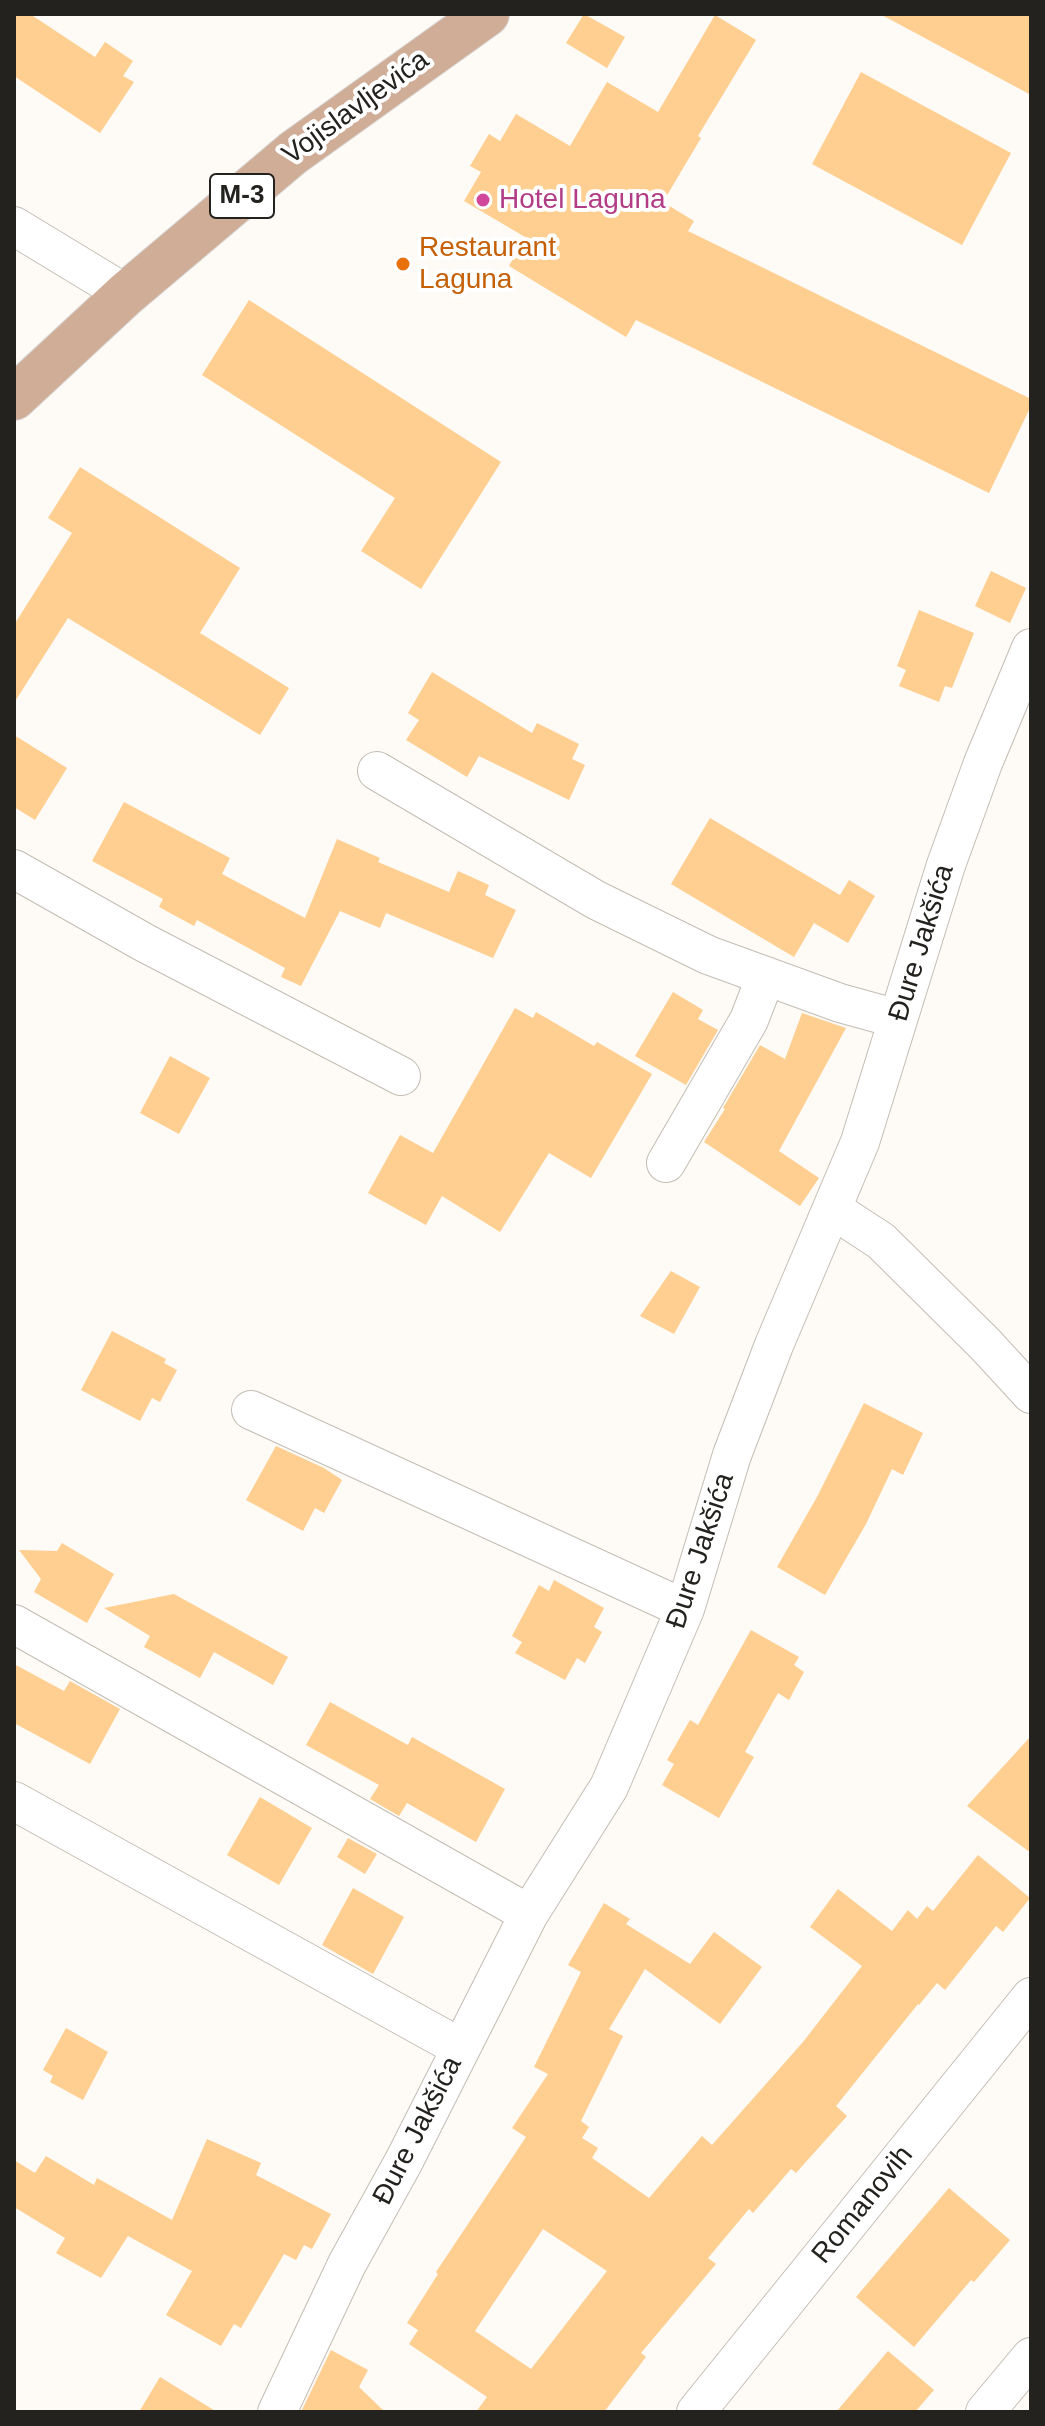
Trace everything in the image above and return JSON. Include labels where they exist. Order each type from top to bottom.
[{"type":"main road","name":"Vojislavljevića","points":[[14,398],[126,294],[293,153],[487,14]]},
{"type":"street","points":[[14,226],[126,294]]},
{"type":"street","name":"Đure Jakšića","points":[[277,2412],[347,2264],[404,2161],[529,1914],[609,1787],[685,1609],[732,1455],[774,1345],[860,1142],[946,865],[983,763],[1031,648]]},
{"type":"street","points":[[377,771],[596,900],[708,955],[876,1015],[898,1019]]},
{"type":"street","points":[[14,869],[145,943],[401,1076]]},
{"type":"street","points":[[666,1163],[749,1020],[766,976]]},
{"type":"street","points":[[832,1209],[881,1241],[1031,1394]]},
{"type":"street","points":[[251,1410],[685,1609]]},
{"type":"street","points":[[14,1624],[529,1914]]},
{"type":"street","points":[[14,1801],[461,2048]]},
{"type":"street","name":"Romanovih","points":[[696,2412],[1031,1997]]},
{"type":"street","points":[[985,2412],[1031,2357]]},
{"type":"building","points":[[14,14],[30,14],[95,57],[105,42],[133,61],[123,76],[134,82],[100,133],[14,76]]},
{"type":"building","points":[[584,14],[625,37],[607,68],[566,43]]},
{"type":"building","points":[[880,14],[1031,14],[1031,95]]},
{"type":"building","points":[[715,15],[756,40],[698,136],[701,138],[663,202],[694,221],[688,231],[1031,399],[1031,406],[989,493],[636,320],[626,337],[509,266],[525,237],[464,201],[481,172],[470,166],[489,134],[500,141],[516,114],[570,146],[607,82],[658,112]]},
{"type":"building","points":[[861,72],[1011,153],[962,245],[812,164]]},
{"type":"building","points":[[249,300],[501,462],[421,589],[361,551],[395,498],[202,375]]},
{"type":"building","points":[[80,467],[240,568],[200,633],[289,688],[260,735],[68,618],[14,703],[14,625],[72,533],[48,518]]},
{"type":"building","points":[[991,571],[1026,588],[1010,623],[975,606]]},
{"type":"building","points":[[919,610],[974,633],[952,688],[945,686],[939,702],[899,686],[906,670],[897,666]]},
{"type":"building","points":[[432,672],[532,733],[537,723],[579,744],[572,759],[585,765],[569,800],[479,756],[467,777],[406,740],[419,720],[408,713]]},
{"type":"building","points":[[14,735],[67,768],[35,820],[14,807]]},
{"type":"building","points":[[124,802],[230,858],[222,874],[305,918],[337,839],[380,858],[378,862],[449,892],[458,871],[489,885],[485,895],[516,910],[493,958],[386,913],[380,928],[340,911],[301,986],[281,977],[285,968],[197,920],[194,926],[159,907],[163,899],[92,861]]},
{"type":"building","points":[[710,818],[840,895],[849,880],[875,896],[848,943],[814,923],[794,957],[671,884]]},
{"type":"building","points":[[673,992],[703,1010],[698,1019],[718,1030],[686,1085],[635,1056]]},
{"type":"building","points":[[515,1008],[533,1018],[536,1012],[594,1046],[597,1042],[652,1074],[591,1178],[549,1153],[500,1232],[442,1196],[426,1225],[368,1193],[400,1135],[433,1153]]},
{"type":"building","points":[[802,1013],[846,1028],[779,1151],[819,1178],[800,1206],[704,1142],[760,1045],[785,1059]]},
{"type":"building","points":[[170,1056],[210,1078],[179,1134],[140,1113]]},
{"type":"building","points":[[671,1271],[700,1287],[674,1334],[640,1316]]},
{"type":"building","points":[[112,1331],[166,1359],[164,1363],[177,1370],[160,1402],[152,1398],[140,1421],[81,1390]]},
{"type":"building","points":[[864,1403],[923,1433],[903,1475],[892,1469],[866,1524],[825,1595],[777,1567],[817,1497]]},
{"type":"building","points":[[276,1446],[324,1468],[342,1480],[324,1513],[315,1508],[303,1531],[246,1500]]},
{"type":"building","points":[[62,1543],[114,1574],[87,1623],[34,1592],[41,1579],[19,1550],[57,1551]]},
{"type":"building","points":[[554,1580],[604,1608],[594,1627],[602,1632],[585,1663],[577,1658],[565,1680],[515,1653],[522,1642],[512,1636],[539,1585],[549,1591]]},
{"type":"building","points":[[174,1594],[288,1657],[273,1685],[214,1652],[200,1678],[144,1647],[150,1636],[104,1608]]},
{"type":"building","points":[[751,1630],[799,1657],[794,1665],[804,1672],[789,1700],[778,1693],[745,1752],[754,1757],[719,1818],[662,1785],[674,1764],[667,1760],[690,1720],[698,1725]]},
{"type":"building","points":[[14,1664],[64,1691],[70,1681],[120,1709],[90,1764],[14,1723]]},
{"type":"building","points":[[330,1702],[408,1745],[412,1737],[505,1789],[476,1842],[407,1803],[399,1816],[370,1799],[379,1785],[306,1745]]},
{"type":"building","points":[[1031,1736],[1031,1853],[967,1806]]},
{"type":"building","points":[[260,1797],[312,1828],[279,1885],[227,1855]]},
{"type":"building","points":[[348,1838],[377,1854],[365,1874],[337,1857]]},
{"type":"building","points":[[978,1855],[1030,1898],[1003,1932],[996,1926],[945,1990],[937,1983],[918,2004],[836,2106],[847,2116],[796,2173],[791,2169],[753,2213],[749,2209],[708,2258],[716,2264],[641,2353],[646,2357],[604,2412],[476,2412],[487,2397],[409,2344],[418,2330],[407,2323],[438,2274],[436,2272],[526,2137],[512,2128],[548,2074],[534,2067],[581,1972],[568,1965],[604,1903],[630,1919],[626,1924],[690,1964],[714,1932],[762,1967],[720,2024],[645,1969],[609,2029],[623,2036],[581,2121],[589,2127],[582,2138],[598,2148],[592,2158],[649,2198],[702,2136],[712,2145],[803,2042],[862,1966],[810,1927],[838,1889],[892,1931],[908,1910],[917,1919],[927,1906],[933,1911]],"holes":[[[543,2229],[607,2271],[531,2369],[475,2331]]]},
{"type":"building","points":[[353,1888],[404,1917],[373,1974],[322,1945]]},
{"type":"building","points":[[66,2028],[108,2052],[83,2100],[50,2082],[53,2076],[43,2070]]},
{"type":"building","points":[[207,2139],[261,2163],[256,2175],[331,2214],[312,2249],[304,2245],[296,2260],[284,2254],[241,2328],[234,2324],[221,2346],[166,2315],[192,2271],[128,2236],[101,2278],[56,2253],[65,2238],[14,2207],[14,2160],[35,2173],[46,2156],[94,2185],[97,2178],[172,2220]]},
{"type":"building","points":[[949,2188],[1010,2240],[914,2347],[856,2297]]},
{"type":"building","points":[[331,2350],[368,2370],[359,2387],[385,2412],[301,2412]]},
{"type":"building","points":[[888,2351],[934,2390],[915,2412],[836,2412]]},
{"type":"building","points":[[160,2377],[217,2412],[139,2412]]},
{"type":"place","name":"Hotel Laguna","points":[[483,200]]},
{"type":"place","name":"Restaurant Laguna","points":[[403,264]]}]
